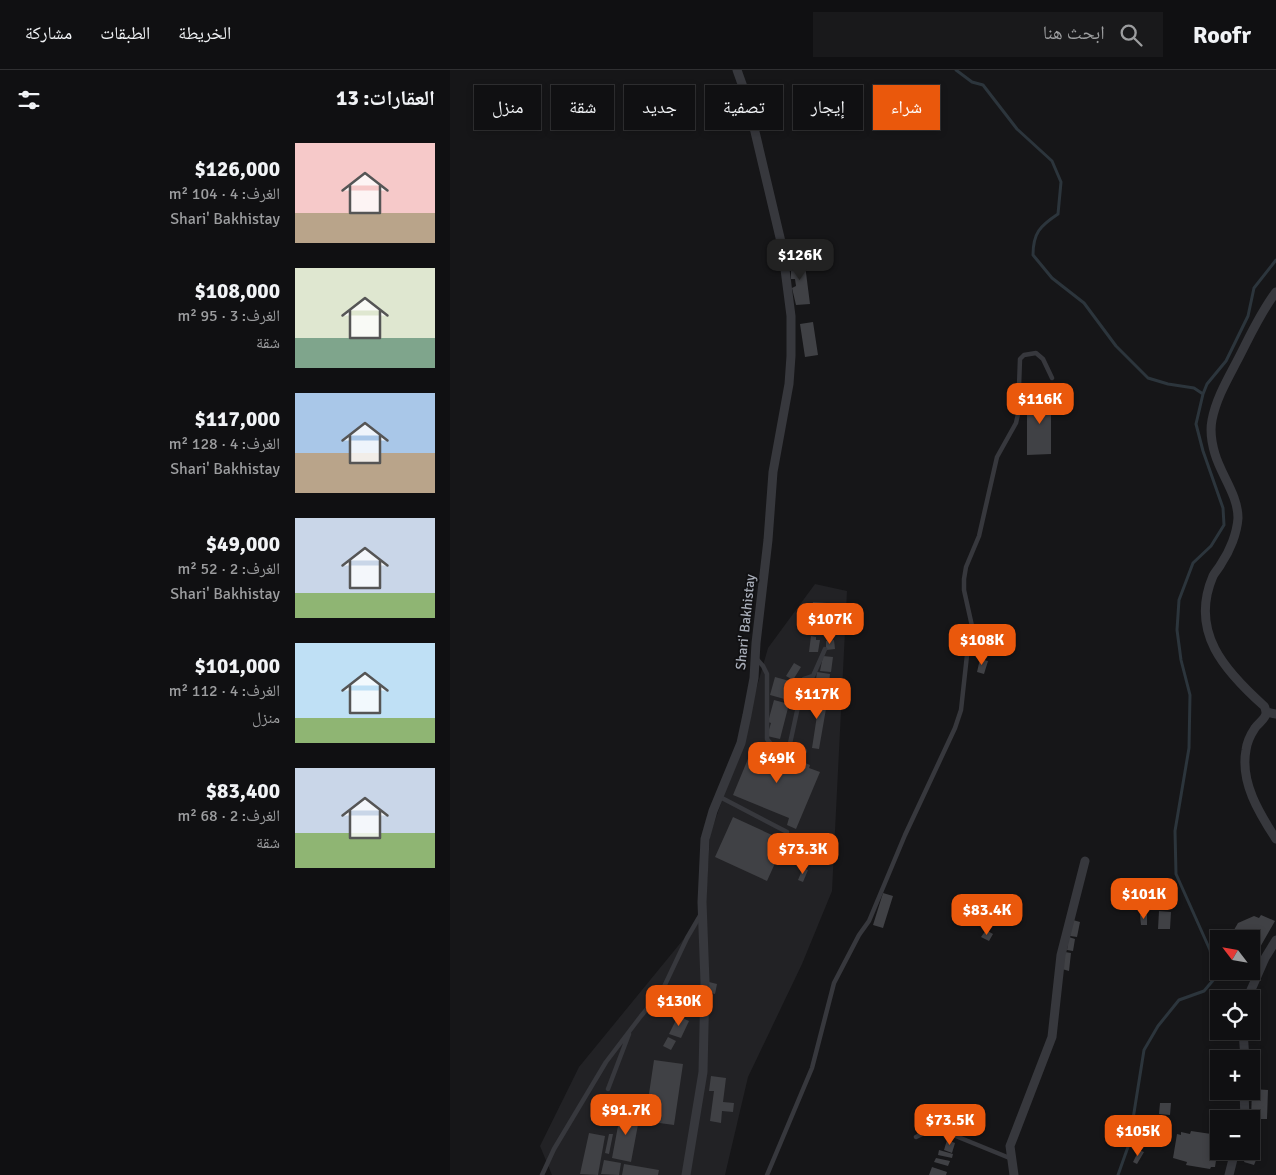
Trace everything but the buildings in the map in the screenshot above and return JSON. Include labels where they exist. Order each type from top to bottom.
[{"type":"street","name":"Shari' Bakhistay","points":[[686,1175],[703,1072],[705,982],[702,912],[705,840],[718,796],[741,743],[752,692],[773,472],[789,384],[792,332],[782,246],[747,98],[737,70]]},
{"type":"street","points":[[1276,292],[1250,336],[1219,396],[1212,422],[1215,455],[1229,485],[1238,517],[1236,532],[1222,562],[1213,575],[1206,604],[1208,634],[1218,657],[1264,706],[1266,712],[1266,715],[1253,731],[1248,741],[1245,762],[1248,785],[1252,796],[1276,840]]},
{"type":"street","points":[[1266,712],[1276,714]]},
{"type":"street","points":[[1014,1175],[1010,1146],[1052,1037],[1061,956],[1085,861]]},
{"type":"street","points":[[1251,990],[1265,958],[1276,940]]},
{"type":"street","points":[[1230,1175],[1233,1160]]},
{"type":"lane","points":[[766,1175],[812,1068],[834,983],[859,935],[869,921],[905,835],[955,728],[961,710],[972,626],[964,590],[966,567],[979,536],[997,457],[1016,423],[1020,359],[1024,355],[1036,353],[1043,359],[1052,378]]},
{"type":"lane","points":[[788,748],[804,679],[812,676],[825,649]]},
{"type":"lane","points":[[755,657],[767,674],[767,739],[771,744],[805,751]]},
{"type":"lane","points":[[718,796],[787,832]]},
{"type":"lane","points":[[542,1175],[554,1149],[606,1062],[662,992],[687,938],[702,912]]},
{"type":"lane","points":[[608,1089],[632,1028]]},
{"type":"lane","points":[[916,1137],[928,1131],[941,1130],[1012,1160]]},
{"type":"shaded area","points":[[815,584],[847,591],[832,891],[802,964],[748,1077],[725,1175],[552,1175],[540,1146],[579,1067],[705,913],[710,835],[736,760],[768,648]]},
{"type":"waterway","points":[[956,70],[972,82],[983,85],[1017,129],[1052,161],[1061,182],[1058,214],[1042,226],[1034,241],[1033,255],[1052,278],[1084,303],[1116,346],[1148,378],[1168,384],[1194,388],[1203,394]]},
{"type":"waterway","points":[[1118,1175],[1129,1144],[1144,1050],[1158,1026],[1179,1000],[1204,991],[1215,978],[1210,950],[1176,874],[1175,831],[1189,748],[1190,695],[1181,660],[1177,630],[1179,600],[1193,563],[1211,546],[1224,525],[1223,508],[1203,451],[1196,424],[1203,394],[1207,384],[1226,361],[1248,316],[1254,288],[1276,260]]}]
